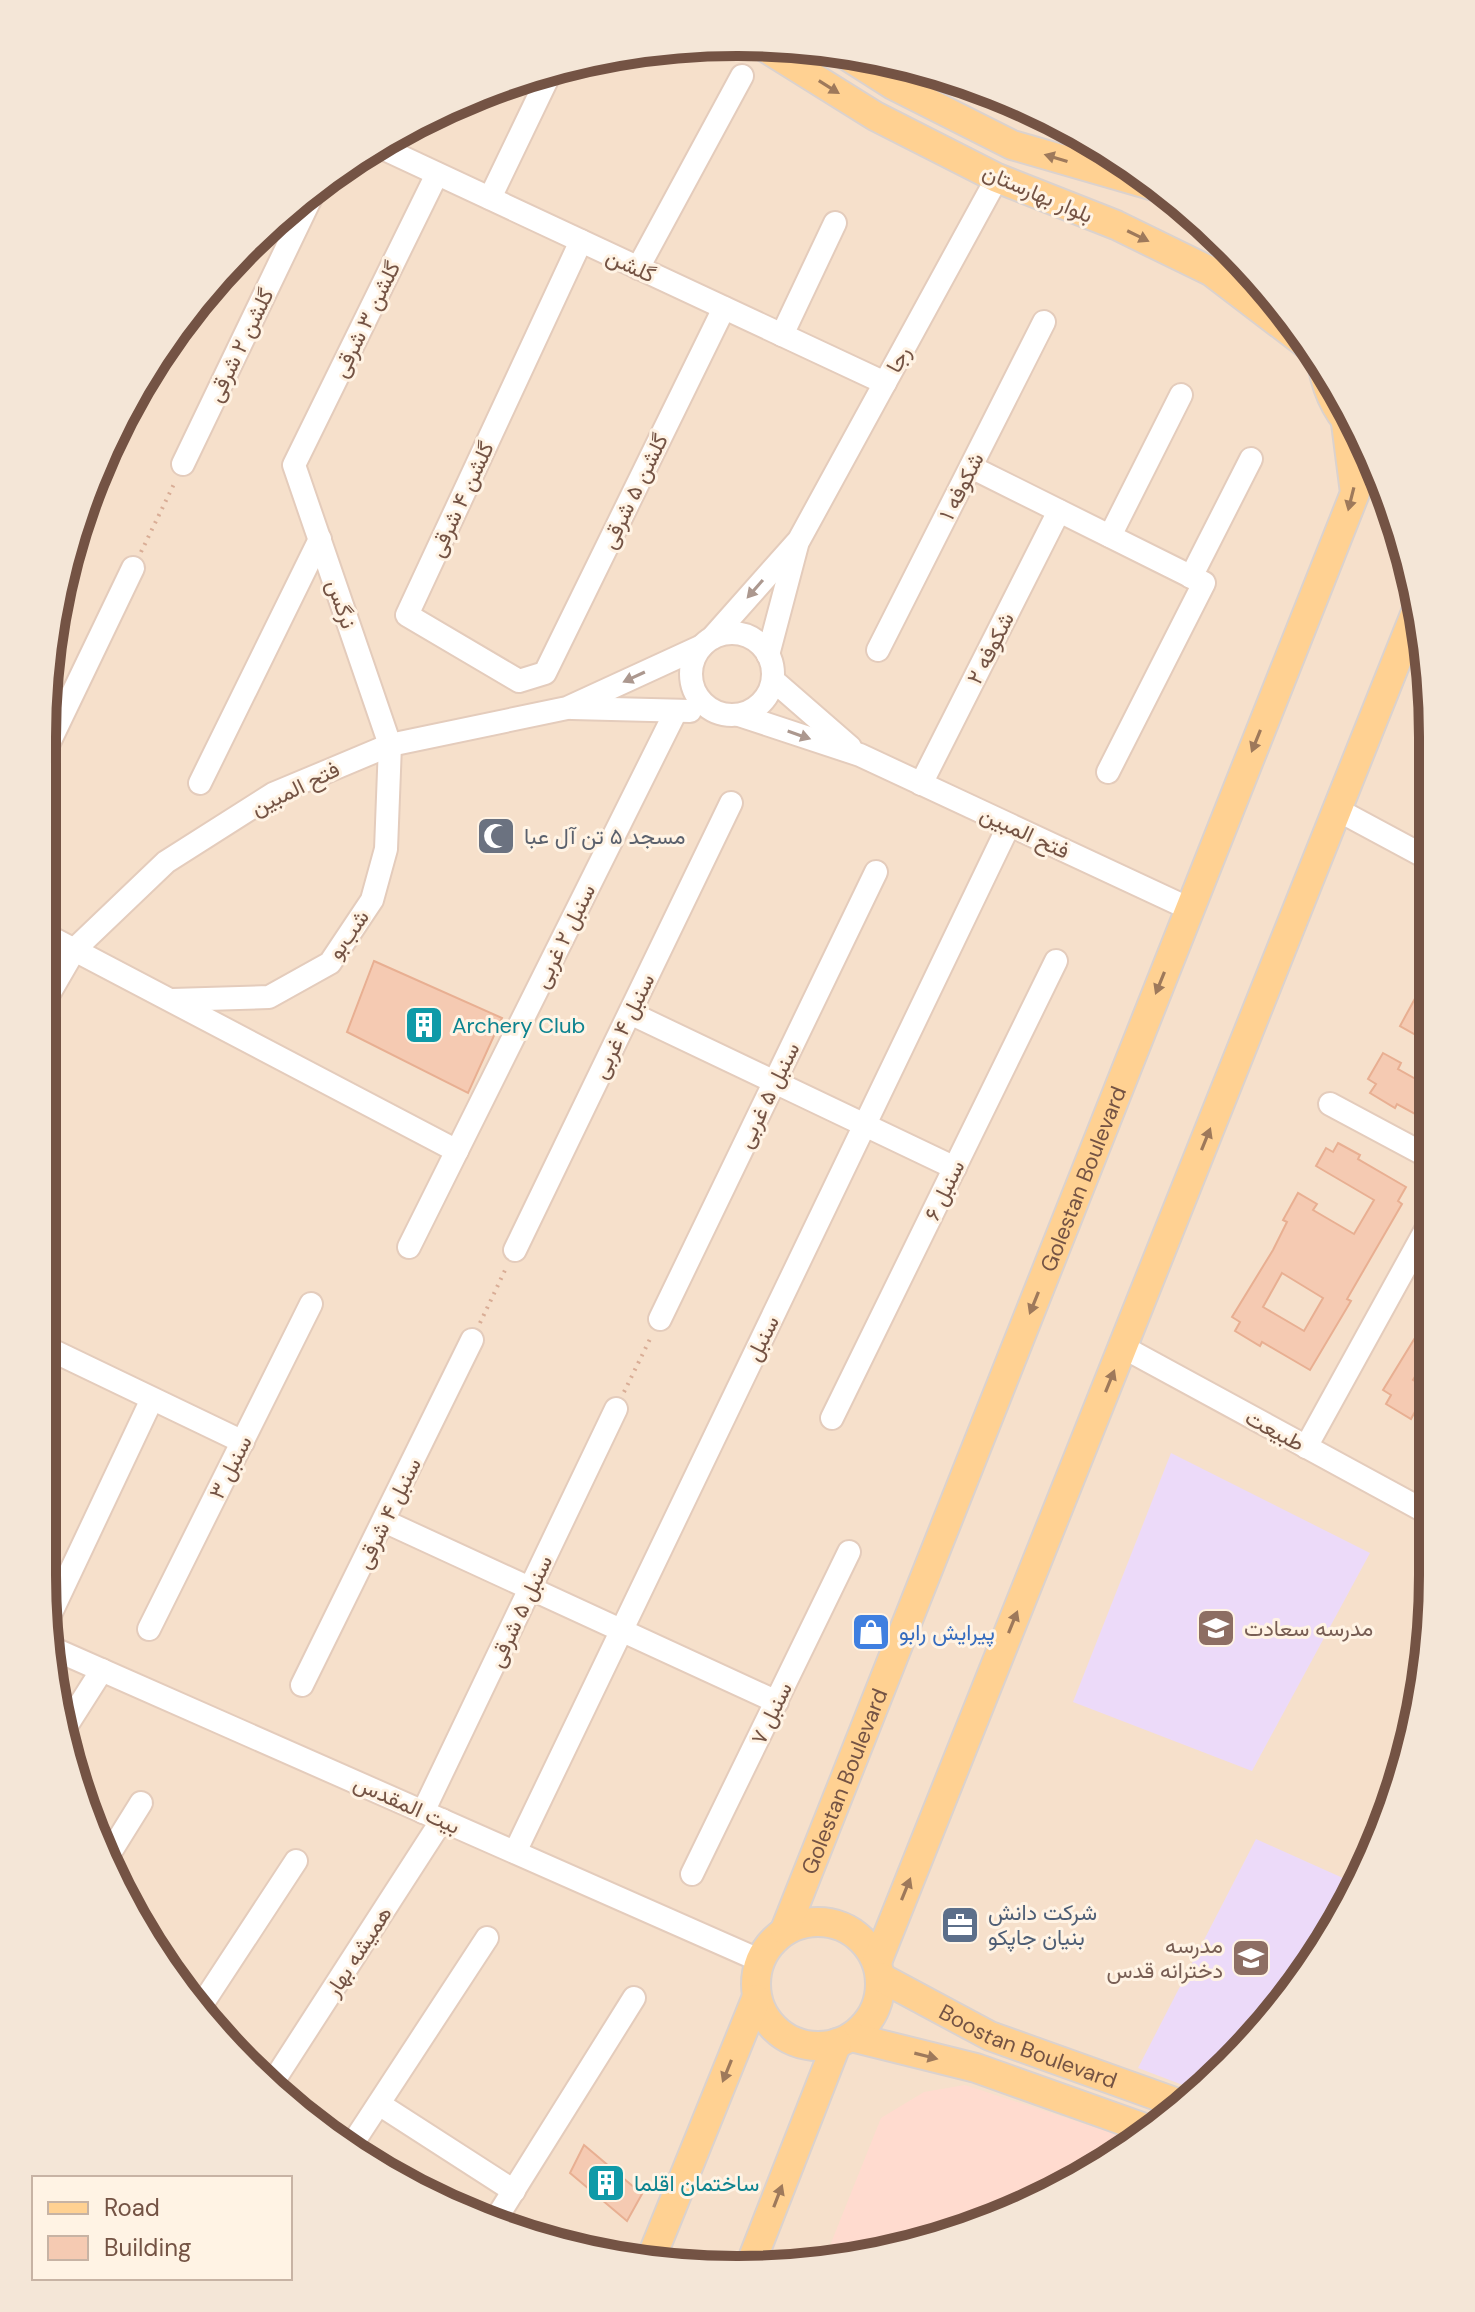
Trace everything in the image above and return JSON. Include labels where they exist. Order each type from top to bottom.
[{"type":"main road","name":"بلوار بهارستان","points":[[781,57],[875,116],[997,178],[1116,225],[1212,272],[1277,321]]},
{"type":"main road","name":"بلوار بهارستان","points":[[867,69],[893,85],[1012,145],[1125,178]]},
{"type":"main road","name":"Golestan Boulevard","points":[[785,1930],[1355,493],[1356,451]]},
{"type":"main road","points":[[878,1969],[1410,628]]},
{"type":"main road","points":[[805,1922],[827,1922],[848,1929],[865,1943],[878,1969],[880,1994],[864,2026],[844,2040],[817,2047],[796,2043],[778,2033],[764,2018],[756,1999],[755,1979],[759,1960],[770,1943],[785,1930],[805,1922]]},
{"type":"main road","name":"Boostan Boulevard","points":[[878,1969],[990,2036],[1170,2100]]},
{"type":"main road","points":[[654,2251],[756,1999]]},
{"type":"main road","points":[[754,2256],[844,2040]]},
{"type":"main road","name":"Boostan Boulevard","points":[[844,2040],[976,2068],[1137,2126]]},
{"type":"street","points":[[638,268],[742,76]]},
{"type":"street","points":[[490,198],[545,84]]},
{"type":"street","name":"گلشن","points":[[390,152],[885,383]]},
{"type":"street","name":"گلشن ۳ شرقی","points":[[294,465],[437,174]]},
{"type":"street","name":"رجا","points":[[799,540],[997,178]]},
{"type":"street","name":"گلشن ۲ شرقی","points":[[183,464],[304,212]]},
{"type":"street","points":[[782,335],[835,223]]},
{"type":"street","name":"گلشن ۴ شرقی","points":[[545,673],[519,681],[407,615],[581,241]]},
{"type":"street","name":"گلشن ۵ شرقی","points":[[545,673],[724,308]]},
{"type":"street","name":"شکوفه ۱","points":[[878,650],[1044,322]]},
{"type":"street","points":[[1110,536],[1181,395]]},
{"type":"street","points":[[1108,772],[1251,459]]},
{"type":"street","name":"نرگس","points":[[294,465],[390,745]]},
{"type":"street","points":[[971,467],[1197,580]]},
{"type":"street","name":"شکوفه ۲","points":[[921,784],[1059,511]]},
{"type":"street","points":[[200,783],[320,539]]},
{"type":"street","points":[[713,711],[703,704],[691,682],[694,656],[799,540]]},
{"type":"street","points":[[768,655],[799,540]]},
{"type":"street","points":[[56,728],[133,568]]},
{"type":"street","points":[[567,708],[725,633],[750,637],[768,655],[773,667],[773,680],[762,703],[739,715]]},
{"type":"street","points":[[773,680],[860,755]]},
{"type":"street","points":[[567,708],[713,711],[739,715],[860,755]]},
{"type":"street","name":"فتح المبین","points":[[56,982],[75,949],[166,862],[273,794],[390,745],[567,708]]},
{"type":"street","name":"سنبل ۲ غربی","points":[[409,1247],[676,711]]},
{"type":"street","name":"شب‌بو","points":[[172,1000],[269,997],[330,963],[372,900],[386,849],[390,745]]},
{"type":"street","name":"فتح المبین","points":[[860,755],[1190,909]]},
{"type":"street","name":"سنبل ۴ غربی","points":[[515,1250],[731,803]]},
{"type":"street","points":[[1338,810],[1419,854]]},
{"type":"street","name":"سنبل","points":[[515,1852],[1009,825]]},
{"type":"street","name":"سنبل ۵ غربی","points":[[660,1319],[876,872]]},
{"type":"street","points":[[56,940],[457,1151]]},
{"type":"street","name":"سنبل ۶","points":[[832,1418],[1056,961]]},
{"type":"street","points":[[630,1013],[955,1168]]},
{"type":"street","points":[[1330,1104],[1419,1152]]},
{"type":"street","points":[[1306,1447],[1419,1242]]},
{"type":"street","name":"سنبل ۳","points":[[149,1629],[311,1304]]},
{"type":"street","name":"سنبل ۴ شرقی","points":[[302,1685],[472,1340]]},
{"type":"street","name":"طبیعت","points":[[1123,1347],[1419,1508]]},
{"type":"street","points":[[56,1352],[243,1442]]},
{"type":"street","points":[[57,1601],[152,1399]]},
{"type":"street","name":"سنبل ۵ شرقی","points":[[433,1816],[530,1588],[616,1409]]},
{"type":"street","points":[[384,1521],[777,1702]]},
{"type":"street","name":"سنبل ۷","points":[[692,1874],[849,1552]]},
{"type":"street","name":"بیت المقدس","points":[[61,1652],[759,1960]]},
{"type":"street","points":[[71,1718],[102,1670]]},
{"type":"street","points":[[113,1847],[141,1803]]},
{"type":"street","name":"همیشه بهار","points":[[277,2076],[433,1816]]},
{"type":"street","points":[[205,1999],[296,1861]]},
{"type":"street","points":[[356,2139],[487,1938]]},
{"type":"street","points":[[500,2213],[634,1998]]},
{"type":"street","points":[[379,2104],[514,2191]]},
{"type":"path","points":[[133,568],[183,464]]},
{"type":"path","points":[[472,1340],[515,1250]]},
{"type":"path","points":[[616,1409],[660,1319]]},
{"type":"shaded area","points":[[693,57],[782,57],[870,69],[914,79],[957,92],[1039,126],[1078,147],[1152,197],[1187,225],[1250,288],[1304,359],[1349,436],[1383,518],[1396,561],[1406,605],[1418,693],[1418,1619],[1406,1707],[1383,1794],[1349,1876],[1328,1915],[1278,1989],[1250,2024],[1187,2087],[1116,2141],[1039,2186],[957,2220],[870,2243],[782,2255],[693,2255],[605,2243],[561,2233],[477,2204],[397,2165],[359,2141],[288,2087],[225,2024],[171,1953],[126,1876],[92,1794],[79,1751],[62,1663],[56,1574],[57,693],[69,605],[92,518],[126,436],[147,397],[197,323],[225,288],[288,225],[359,171],[397,147],[436,126],[518,92],[561,79],[649,62]]},
{"type":"shaded area","name":"مدرسه سعادت","points":[[1171,1453],[1370,1553],[1252,1771],[1073,1702]]},
{"type":"shaded area","name":"مدرسه دخترانه قدس","points":[[1256,1839],[1347,1880],[1328,1915],[1278,1989],[1250,2024],[1187,2087],[1138,2068]]},
{"type":"shaded area","points":[[965,2085],[1123,2136],[1039,2186],[957,2220],[914,2233],[828,2250],[881,2118],[924,2092]]},
{"type":"building","name":"Archery Club","points":[[374,961],[502,1018],[468,1093],[347,1032]]},
{"type":"building","points":[[1419,991],[1419,1037],[1400,1026]]},
{"type":"building","points":[[1383,1053],[1401,1063],[1398,1069],[1419,1081],[1419,1116],[1397,1104],[1395,1108],[1370,1093],[1376,1084],[1368,1079]]},
{"type":"building","points":[[1338,1143],[1360,1155],[1358,1159],[1406,1187],[1398,1201],[1402,1204],[1347,1299],[1351,1301],[1310,1370],[1262,1342],[1260,1346],[1235,1331],[1240,1322],[1232,1317],[1273,1250],[1287,1222],[1283,1220],[1298,1193],[1317,1204],[1313,1210],[1354,1234],[1374,1200],[1316,1166],[1326,1148],[1333,1152]],"holes":[[[1282,1273],[1323,1298],[1304,1331],[1263,1307]]]},
{"type":"building","points":[[1419,1331],[1419,1370],[1413,1380],[1419,1384],[1419,1409],[1411,1419],[1386,1404],[1391,1395],[1383,1390]]},
{"type":"building","name":"ساختمان اقلما","points":[[584,2145],[642,2194],[627,2221],[570,2173]]},
{"type":"place","name":"مسجد ۵ تن آل عبا","points":[[496,836]]},
{"type":"place","name":"Archery Club","points":[[424,1025]]},
{"type":"place","name":"مدرسه سعادت","points":[[1216,1628]]},
{"type":"place","name":"پیرایش رابو","points":[[871,1632]]},
{"type":"place","name":"شرکت دانش بنیان جاپکو","points":[[960,1925]]},
{"type":"place","name":"مدرسه دخترانه قدس","points":[[1251,1958]]},
{"type":"place","name":"ساختمان اقلما","points":[[606,2183]]}]
